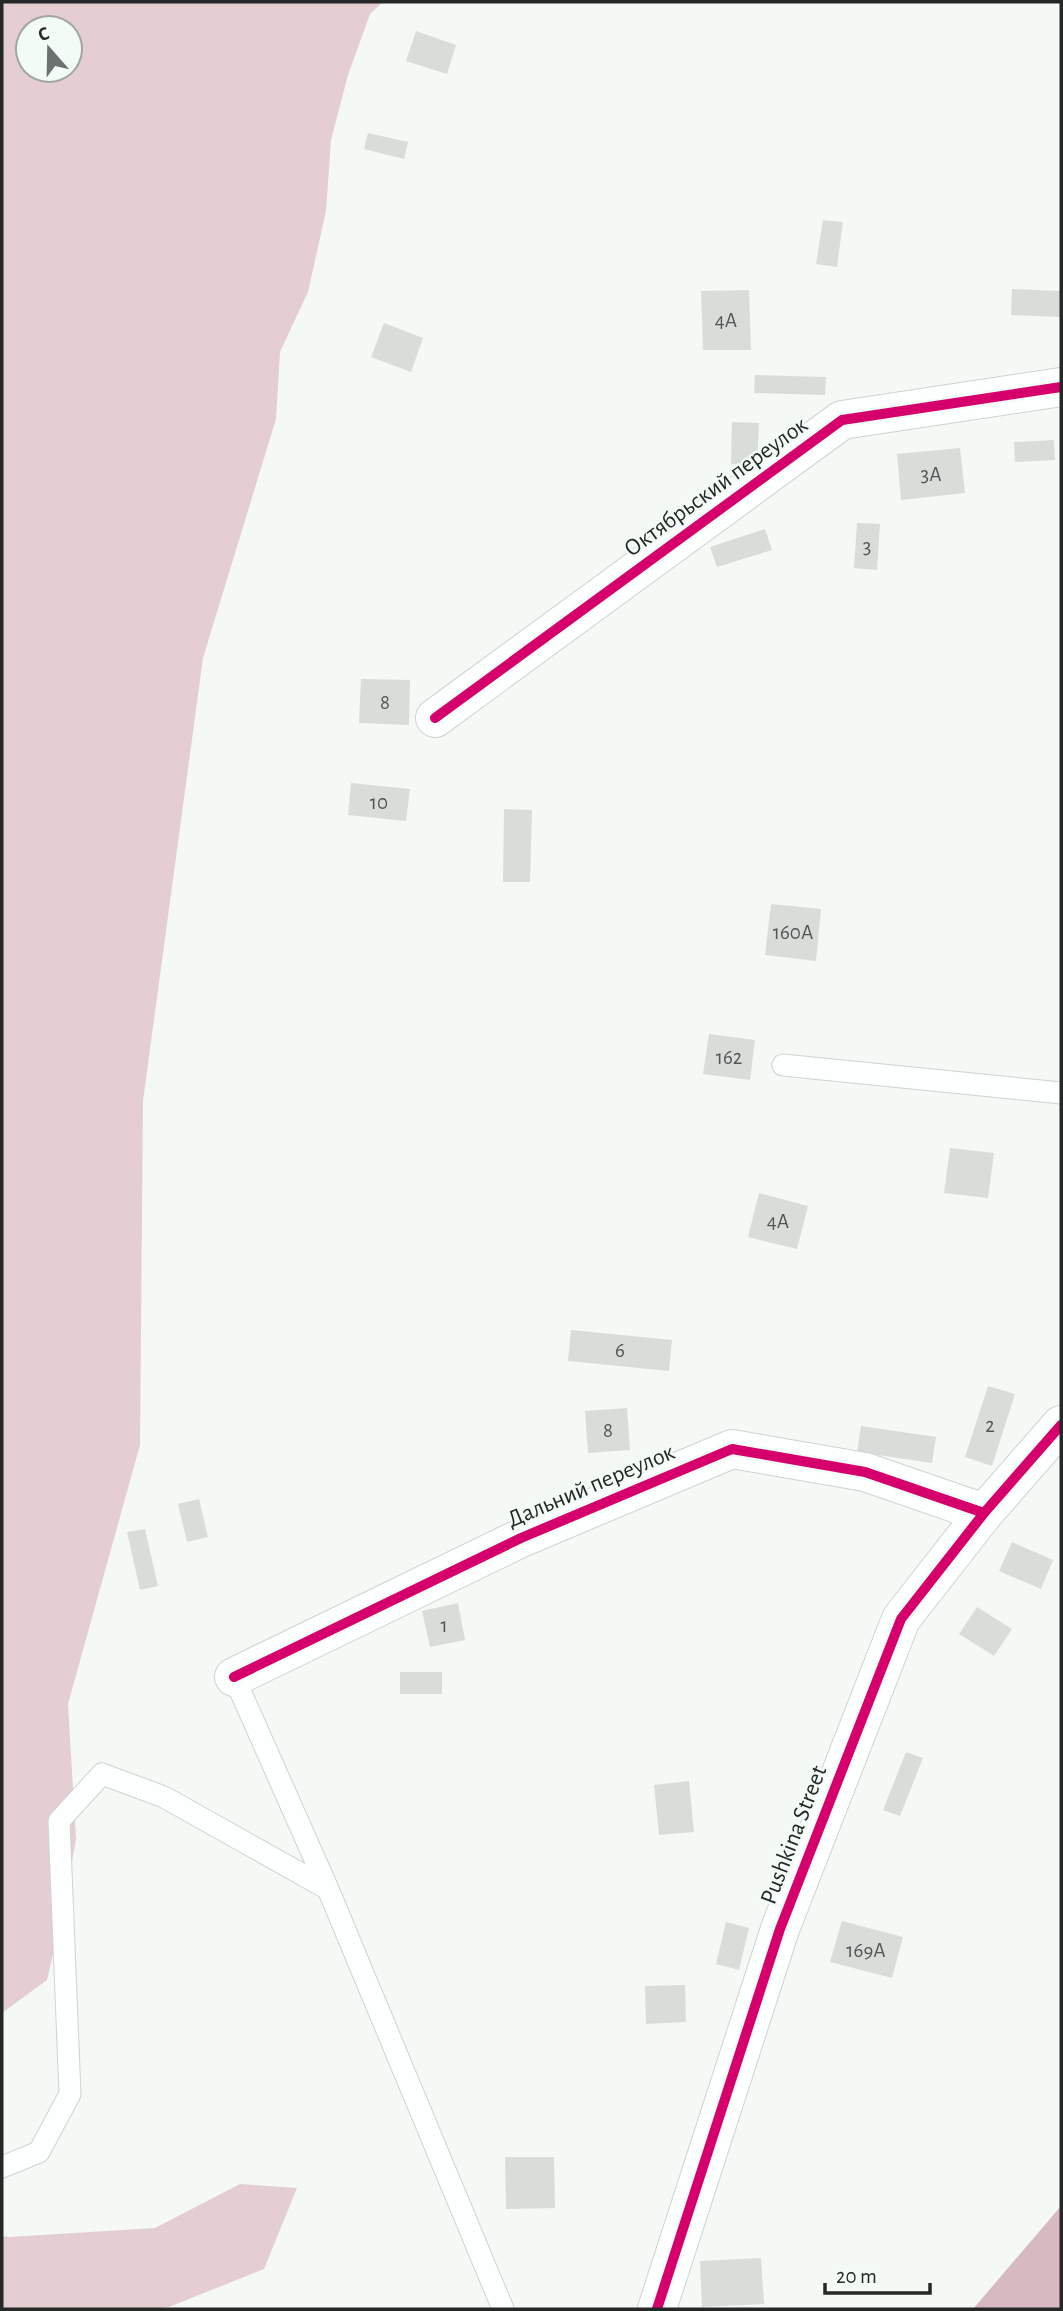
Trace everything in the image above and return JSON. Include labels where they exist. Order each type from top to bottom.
[{"type":"street","name":"Октябрьский переулок","points":[[435,718],[842,420],[1061,387]]},
{"type":"street","name":"Pushkina Street","points":[[657,2309],[780,1929],[901,1619],[984,1513],[1061,1425]]},
{"type":"street","name":"Дальний переулок","points":[[234,1677],[521,1538],[732,1449],[865,1472],[984,1513]]},
{"type":"lane","points":[[783,1065],[1061,1093]]},
{"type":"lane","points":[[234,1677],[328,1889],[503,2309]]},
{"type":"lane","points":[[2,2167],[39,2152],[70,2094],[60,1821],[102,1774],[164,1797],[328,1889]]},
{"type":"shaded area","points":[[2,2],[383,2],[370,14],[348,75],[331,140],[326,211],[308,292],[280,352],[276,419],[203,658],[143,1101],[140,1445],[68,1704],[76,1839],[47,1980],[2,2013]]},
{"type":"shaded area","points":[[240,2184],[297,2188],[264,2269],[169,2307],[2,2309],[2,2236],[155,2228]]},
{"type":"shaded area","points":[[1061,2206],[1061,2309],[973,2309]]},
{"type":"building","points":[[416,31],[456,45],[447,74],[406,61]]},
{"type":"building","points":[[368,133],[408,142],[404,159],[364,149]]},
{"type":"building","points":[[823,220],[843,222],[837,267],[816,264]]},
{"type":"building","points":[[1012,289],[1061,291],[1061,317],[1011,315]]},
{"type":"building","points":[[749,290],[751,350],[703,350],[701,291]]},
{"type":"building","points":[[384,323],[423,338],[411,372],[371,357]]},
{"type":"building","points":[[755,375],[826,377],[825,395],[754,393]]},
{"type":"building","points":[[732,422],[759,423],[757,465],[731,464]]},
{"type":"building","points":[[1054,440],[1055,460],[1015,462],[1014,442]]},
{"type":"building","points":[[960,448],[965,493],[901,500],[897,454]]},
{"type":"building","points":[[857,523],[880,524],[877,570],[854,568]]},
{"type":"building","points":[[765,529],[772,550],[717,567],[710,547]]},
{"type":"building","points":[[361,679],[410,680],[409,725],[359,723]]},
{"type":"building","points":[[351,783],[410,789],[406,821],[348,815]]},
{"type":"building","points":[[504,809],[532,810],[530,882],[503,882]]},
{"type":"building","points":[[771,904],[821,909],[816,961],[765,955]]},
{"type":"building","points":[[709,1034],[755,1040],[750,1080],[703,1074]]},
{"type":"building","points":[[950,1148],[994,1153],[988,1198],[944,1193]]},
{"type":"building","points":[[759,1193],[808,1206],[797,1249],[748,1237]]},
{"type":"building","points":[[571,1330],[672,1340],[669,1371],[568,1361]]},
{"type":"building","points":[[988,1386],[1015,1394],[992,1466],[965,1457]]},
{"type":"building","points":[[627,1408],[630,1450],[588,1453],[585,1411]]},
{"type":"building","points":[[861,1426],[936,1437],[932,1463],[857,1452]]},
{"type":"building","points":[[199,1499],[208,1537],[187,1542],[178,1504]]},
{"type":"building","points":[[145,1529],[158,1586],[140,1590],[127,1532]]},
{"type":"building","points":[[1012,1542],[1053,1560],[1041,1589],[999,1571]]},
{"type":"building","points":[[458,1603],[465,1640],[430,1647],[422,1611]]},
{"type":"building","points":[[977,1607],[1012,1629],[994,1656],[959,1634]]},
{"type":"building","points":[[400,1672],[442,1672],[442,1694],[400,1694]]},
{"type":"building","points":[[906,1752],[923,1758],[900,1816],[883,1810]]},
{"type":"building","points":[[689,1781],[694,1832],[659,1835],[654,1785]]},
{"type":"building","points":[[842,1921],[903,1937],[892,1978],[830,1962]]},
{"type":"building","points":[[726,1922],[749,1928],[739,1970],[716,1964]]},
{"type":"building","points":[[685,1985],[686,2022],[646,2024],[645,1986]]},
{"type":"building","points":[[505,2157],[554,2157],[555,2208],[506,2209]]},
{"type":"building","points":[[761,2258],[764,2304],[702,2307],[700,2261]]},
{"type":"cycle path","points":[[435,718],[842,420],[1061,387]]},
{"type":"cycle path","points":[[657,2309],[780,1929],[901,1619],[984,1513],[1061,1425]]},
{"type":"cycle path","points":[[234,1677],[521,1538],[732,1449],[865,1472],[984,1513]]}]
